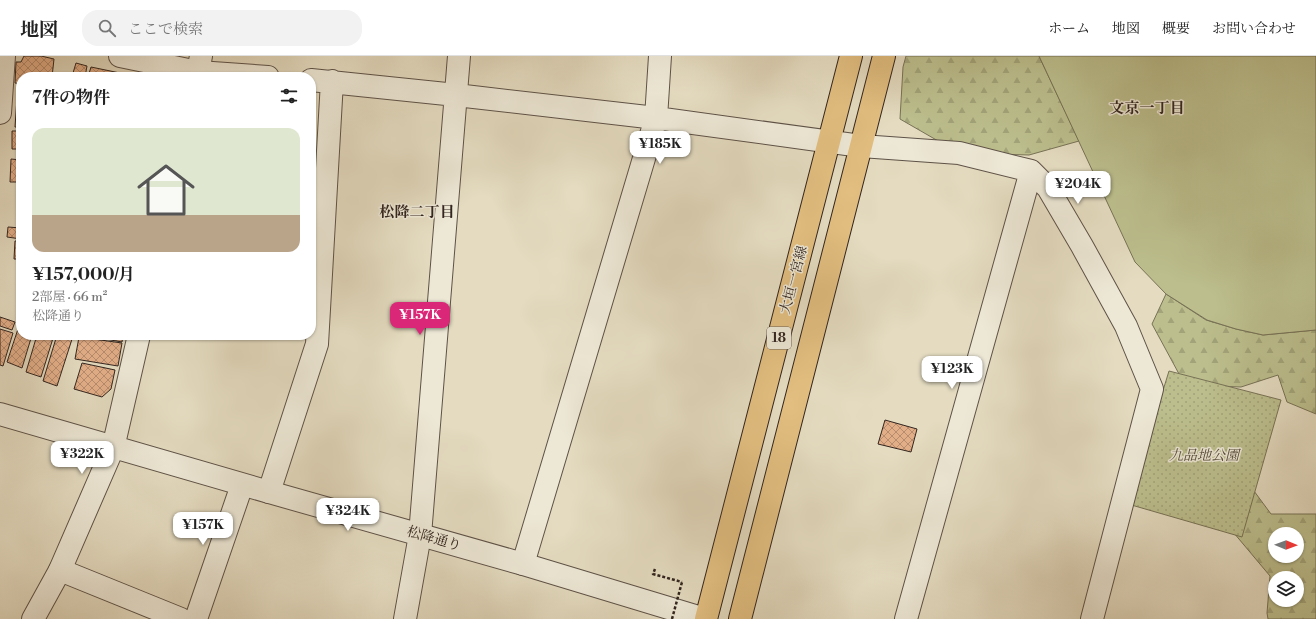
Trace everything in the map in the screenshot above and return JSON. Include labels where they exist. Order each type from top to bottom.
[{"type":"main road","name":"大垣一宮線","points":[[706,619],[851,56]]},
{"type":"main road","name":"18","points":[[740,619],[884,56]]},
{"type":"street","points":[[0,113],[4,56]]},
{"type":"street","points":[[120,56],[230,72]]},
{"type":"street","points":[[405,619],[420,535],[459,56]]},
{"type":"street","points":[[523,564],[656,118],[660,56]]},
{"type":"street","points":[[316,80],[656,118],[861,146],[959,153],[1031,171],[1048,188],[1082,246],[1126,326],[1152,388],[1092,619]]},
{"type":"street","points":[[269,492],[317,344],[332,81]]},
{"type":"street","points":[[906,619],[1031,171]]},
{"type":"street","points":[[33,619],[60,570],[113,448],[138,340]]},
{"type":"street","name":"松降通り","points":[[0,414],[242,485],[523,564],[706,619]]},
{"type":"street","points":[[196,619],[242,485]]},
{"type":"street","points":[[60,570],[181,619]]},
{"type":"path","points":[[655,569],[654,574],[682,582],[672,619]]},
{"type":"green space","points":[[906,56],[1039,56],[1079,141],[1029,155],[959,153],[900,119],[903,67]]},
{"type":"green space","points":[[1039,56],[1316,56],[1316,330],[1263,335],[1236,329],[1207,320],[1166,294],[1135,262]]},
{"type":"green space","points":[[1166,294],[1206,320],[1236,329],[1263,335],[1316,330],[1316,414],[1287,402],[1278,375],[1241,387],[1185,385],[1152,324]]},
{"type":"green space","name":"九品地公園","points":[[1169,371],[1281,400],[1242,537],[1128,504]]},
{"type":"green space","points":[[1254,491],[1271,514],[1316,514],[1316,619],[1268,619],[1267,613],[1268,601],[1268,607],[1304,607],[1304,571],[1268,571],[1268,574],[1223,520]]},
{"type":"building","points":[[24,56],[41,56],[54,59],[53,72],[16,72],[15,83],[16,62],[21,62]]},
{"type":"building","points":[[76,63],[87,66],[86,72],[73,72]]},
{"type":"building","points":[[91,67],[115,72],[90,72]]},
{"type":"building","points":[[12,131],[16,131],[16,149],[12,149]]},
{"type":"building","points":[[11,159],[16,160],[16,182],[10,182]]},
{"type":"building","points":[[8,227],[16,228],[16,238],[7,237]]},
{"type":"building","points":[[15,241],[16,241],[16,259],[14,259]]},
{"type":"building","points":[[0,317],[15,322],[12,330],[0,326]]},
{"type":"building","points":[[0,329],[13,333],[3,366],[0,365]]},
{"type":"building","points":[[16,335],[16,340],[30,340],[22,368],[7,362]]},
{"type":"building","points":[[36,340],[52,340],[41,377],[26,372]]},
{"type":"building","points":[[55,340],[72,340],[57,386],[43,381]]},
{"type":"building","points":[[78,340],[100,340],[122,343],[118,366],[75,359]]},
{"type":"building","points":[[111,340],[122,340],[122,342]]},
{"type":"building","points":[[82,363],[115,370],[111,389],[102,397],[74,389]]},
{"type":"building","points":[[885,420],[917,429],[911,452],[878,444]]},
{"type":"district","name":"文京一丁目","points":[[1147,108]]},
{"type":"district","name":"松降二丁目","points":[[417,212]]}]
